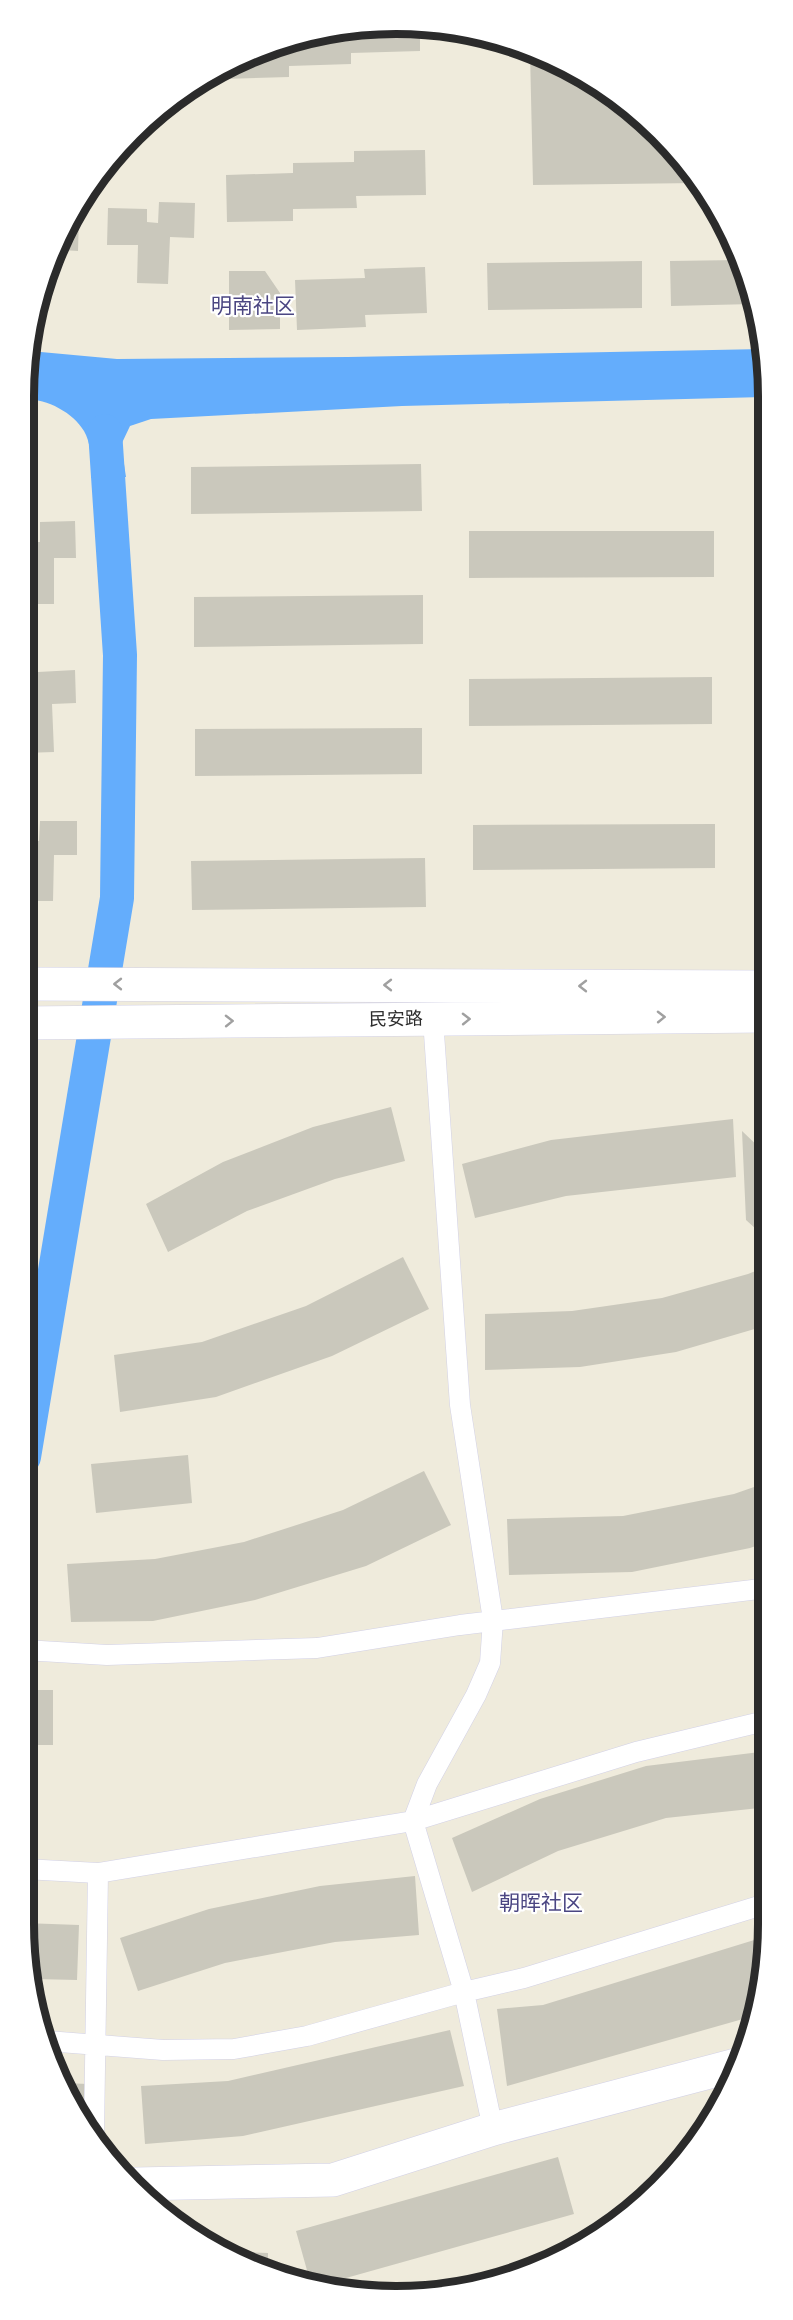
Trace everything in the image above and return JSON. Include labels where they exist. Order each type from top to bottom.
[{"type":"main road","name":"民安路","points":[[34,984],[758,987]]},
{"type":"main road","name":"民安路","points":[[34,1023],[758,1016]]},
{"type":"main road","points":[[146,2184],[333,2180],[493,2129],[729,2067]]},
{"type":"lane","points":[[433,1019],[460,1405],[493,1620],[490,1663],[476,1695],[427,1784],[413,1821],[464,1992],[493,2129]]},
{"type":"lane","points":[[34,1651],[107,1655],[317,1648],[493,1620],[758,1589]]},
{"type":"lane","points":[[34,1870],[98,1873],[413,1821],[636,1752],[758,1723]]},
{"type":"lane","points":[[94,2122],[98,1873]]},
{"type":"lane","points":[[55,2041],[163,2050],[234,2049],[307,2036],[464,1992],[524,1978],[758,1906]]},
{"type":"water","points":[[755,349],[758,397],[402,406],[151,419],[130,426],[121,445],[126,477],[91,478],[88,442],[79,424],[58,407],[34,399],[38,352],[117,359]]},
{"type":"building","points":[[373,35],[420,35],[420,51],[351,53],[351,64],[289,66],[289,77],[223,79],[258,62],[326,41]]},
{"type":"building","points":[[530,60],[578,83],[617,109],[669,158],[689,183],[533,185]]},
{"type":"building","points":[[425,150],[426,195],[356,196],[357,208],[293,209],[293,221],[227,222],[226,175],[293,173],[293,163],[354,162],[354,151]]},
{"type":"building","points":[[159,202],[195,203],[194,238],[170,237],[168,284],[137,283],[138,245],[107,245],[108,208],[147,209],[147,222],[158,223]]},
{"type":"building","points":[[79,223],[78,251],[66,250]]},
{"type":"building","points":[[732,260],[746,304],[671,306],[670,261]]},
{"type":"building","points":[[642,261],[642,308],[488,310],[487,263]]},
{"type":"building","points":[[425,267],[427,313],[365,315],[366,327],[297,330],[295,280],[365,278],[364,269]]},
{"type":"building","points":[[229,271],[265,271],[280,293],[280,329],[229,330]]},
{"type":"building","points":[[421,464],[422,511],[191,514],[191,467]]},
{"type":"building","points":[[75,521],[76,558],[54,558],[54,604],[34,604],[34,542],[40,542],[40,522]]},
{"type":"building","points":[[469,531],[714,531],[714,577],[469,578]]},
{"type":"building","points":[[423,595],[423,644],[194,647],[194,597]]},
{"type":"building","points":[[75,670],[76,703],[52,704],[54,752],[34,753],[34,690],[38,690],[38,672]]},
{"type":"building","points":[[712,677],[712,724],[469,726],[469,679]]},
{"type":"building","points":[[422,728],[422,774],[195,776],[195,729]]},
{"type":"building","points":[[40,821],[77,821],[77,855],[54,855],[53,901],[34,901],[34,841],[39,841]]},
{"type":"building","points":[[715,824],[715,868],[473,870],[473,825]]},
{"type":"building","points":[[425,858],[426,907],[192,910],[191,861]]},
{"type":"building","points":[[391,1107],[405,1161],[335,1179],[247,1211],[168,1252],[146,1204],[223,1162],[313,1127]]},
{"type":"building","points":[[733,1119],[736,1177],[566,1196],[475,1218],[462,1164],[551,1140]]},
{"type":"building","points":[[742,1131],[758,1146],[758,1231],[746,1220]]},
{"type":"building","points":[[403,1257],[429,1309],[332,1356],[216,1397],[120,1412],[114,1355],[202,1342],[306,1306]]},
{"type":"building","points":[[758,1270],[758,1328],[676,1352],[580,1367],[485,1370],[485,1314],[572,1311],[662,1298]]},
{"type":"building","points":[[188,1455],[192,1503],[96,1513],[91,1464]]},
{"type":"building","points":[[424,1471],[451,1525],[366,1566],[255,1600],[153,1621],[71,1622],[67,1564],[155,1559],[244,1542],[343,1510]]},
{"type":"building","points":[[758,1486],[758,1545],[632,1572],[509,1575],[507,1519],[623,1516],[734,1494]]},
{"type":"building","points":[[34,1690],[53,1690],[53,1745],[34,1745]]},
{"type":"building","points":[[758,1752],[758,1808],[666,1818],[558,1851],[472,1892],[452,1838],[540,1799],[646,1766]]},
{"type":"building","points":[[415,1876],[419,1935],[335,1942],[225,1963],[138,1991],[120,1938],[209,1909],[320,1886]]},
{"type":"building","points":[[34,1923],[79,1925],[77,1980],[39,1979]]},
{"type":"building","points":[[758,1939],[752,1994],[746,2018],[507,2086],[497,2009],[543,2005]]},
{"type":"building","points":[[450,2030],[464,2086],[243,2136],[145,2144],[141,2086],[228,2081]]},
{"type":"building","points":[[72,2083],[88,2084],[87,2112]]},
{"type":"building","points":[[558,2157],[574,2214],[337,2280],[308,2274],[296,2231]]},
{"type":"building","points":[[245,2252],[268,2253],[268,2262]]},
{"type":"waterway","points":[[34,1397],[117,898],[120,655],[105,431]]},
{"type":"district","name":"明南社区","points":[[253,305]]},
{"type":"district","name":"朝晖社区","points":[[541,1902]]}]
